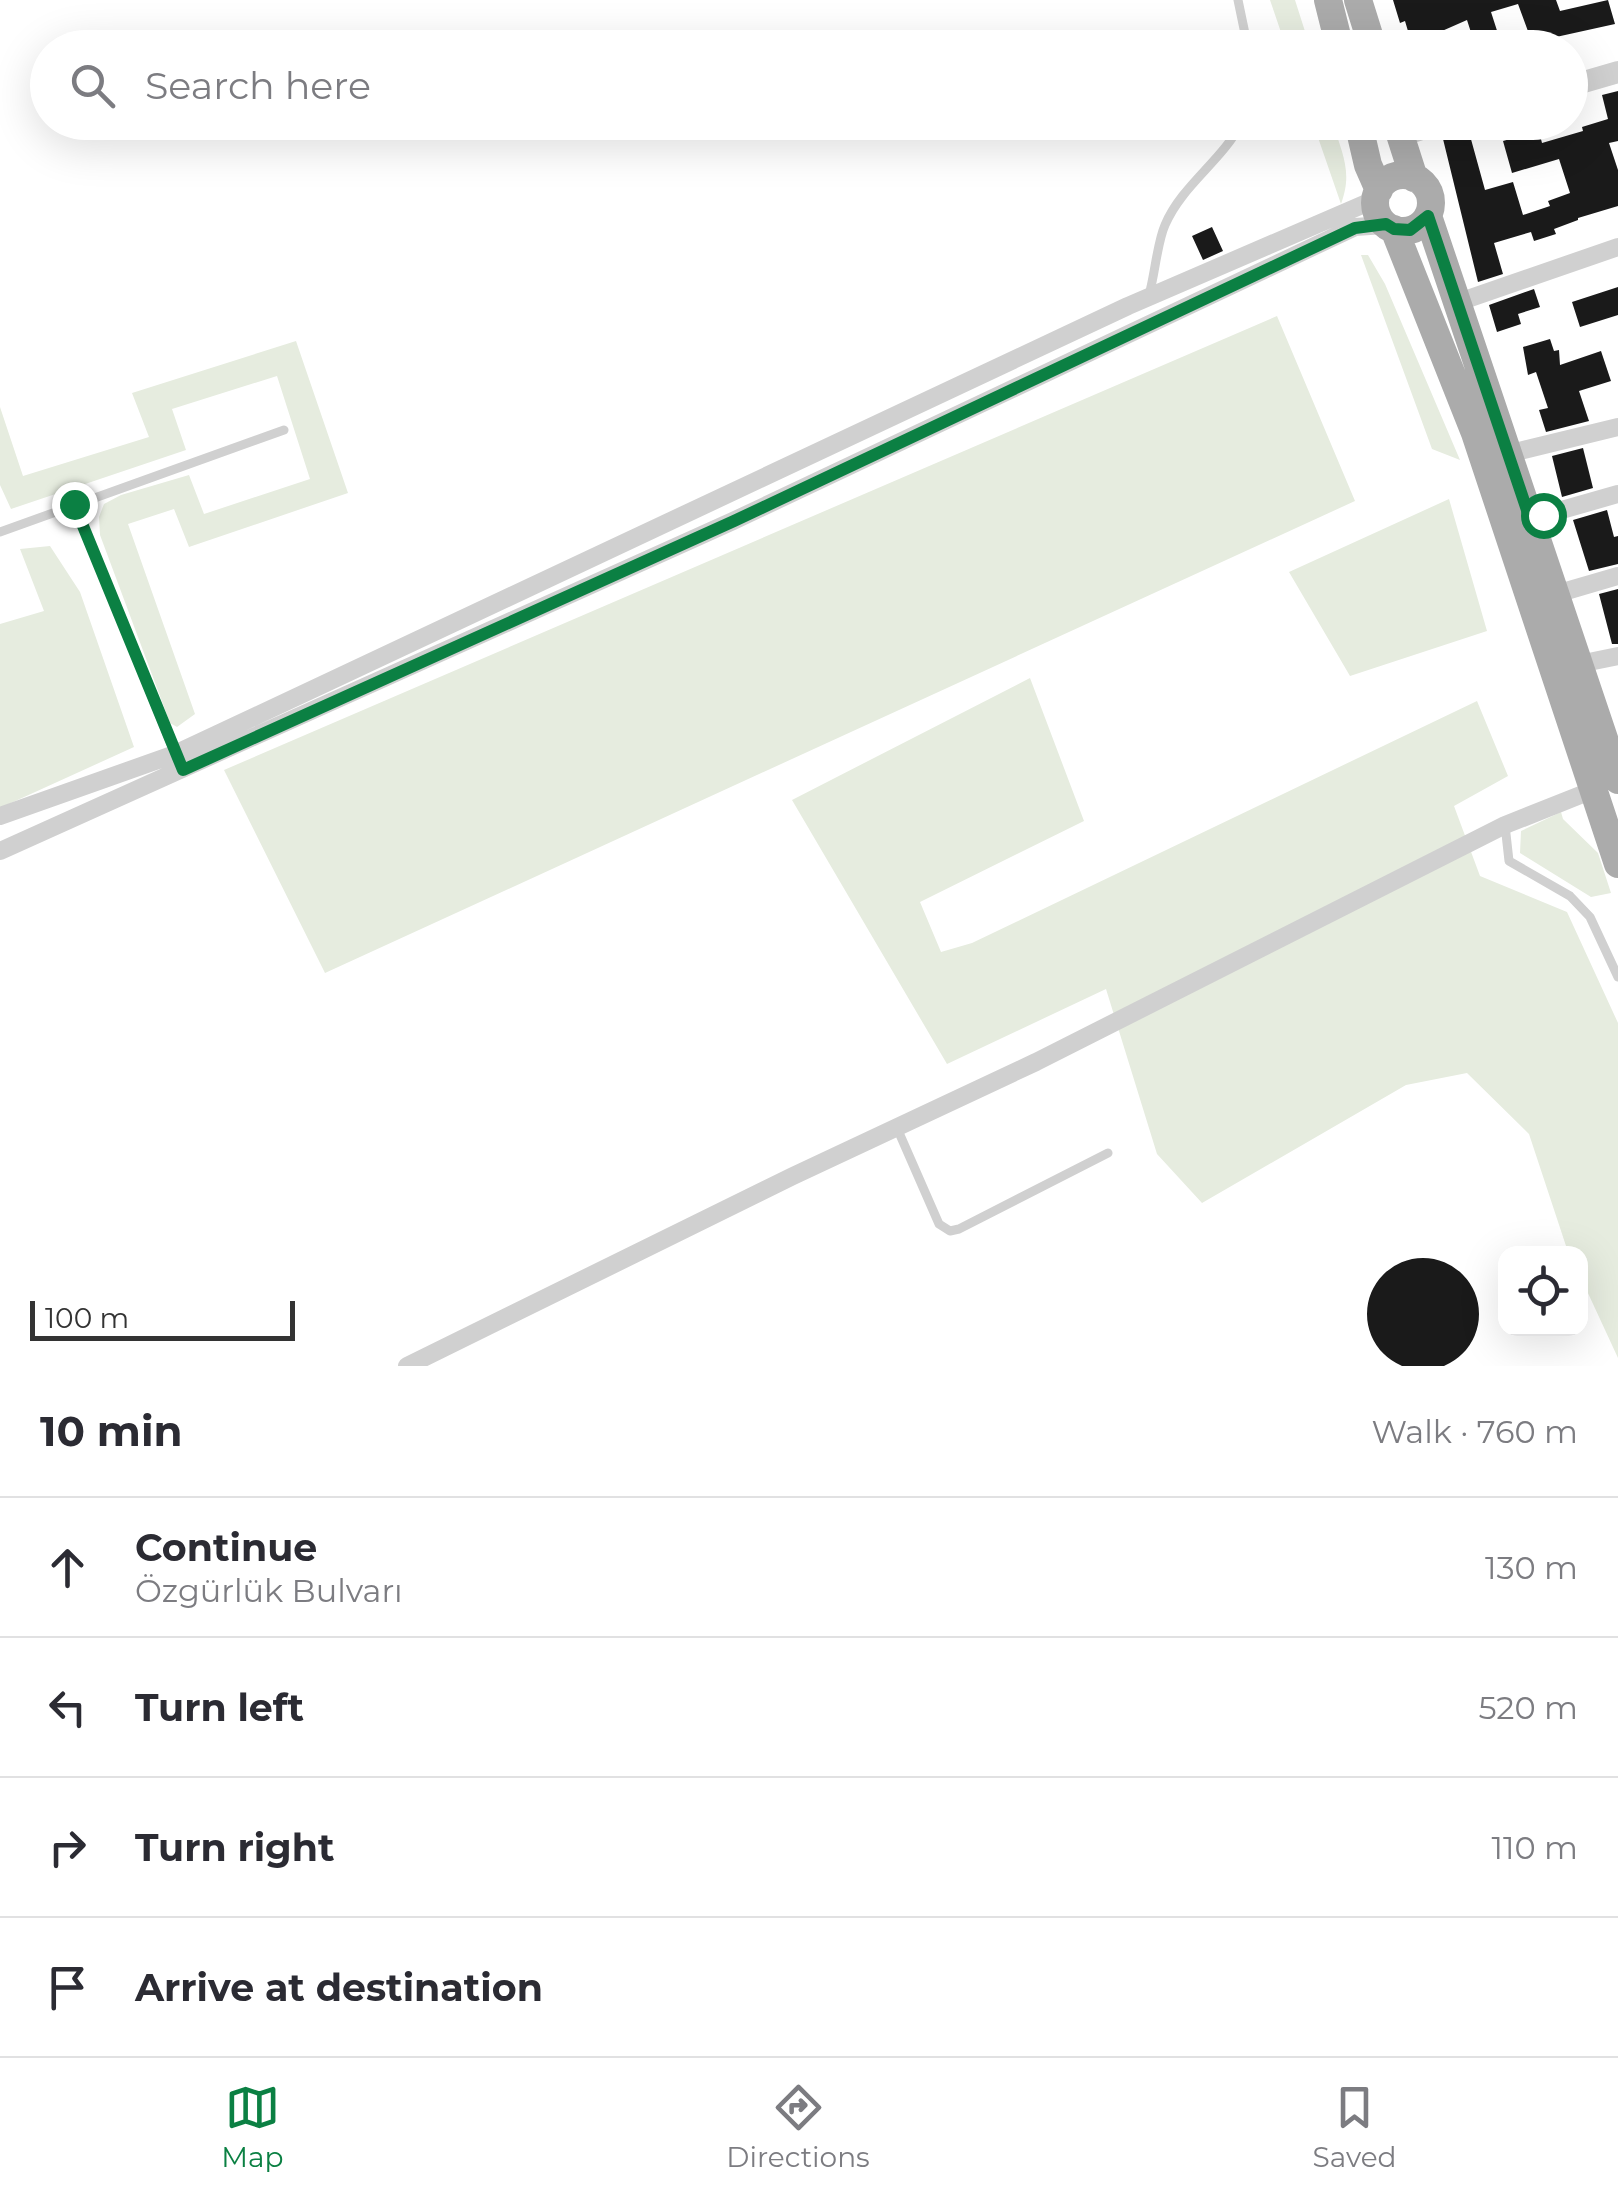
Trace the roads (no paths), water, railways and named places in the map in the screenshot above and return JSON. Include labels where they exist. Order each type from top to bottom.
[{"type":"main road","points":[[1328,0],[1336,30]]},
{"type":"main road","points":[[1360,0],[1368,30]]},
{"type":"main road","points":[[1363,140],[1384,211],[1475,432],[1606,785],[1618,864]]},
{"type":"main road","points":[[1402,140],[1414,178]]},
{"type":"main road","points":[[1384,211],[1390,178],[1414,178],[1431,198],[1428,216],[1456,303],[1579,664],[1613,748],[1606,785]]},
{"type":"main road","points":[[1384,211],[1410,230],[1428,216]]},
{"type":"street","points":[[1588,81],[1618,72]]},
{"type":"street","points":[[0,851],[1148,297],[1384,211]]},
{"type":"street","points":[[0,816],[179,762],[734,521],[1384,211]]},
{"type":"street","points":[[1456,303],[1618,247]]},
{"type":"street","points":[[1507,454],[1618,428]]},
{"type":"street","points":[[1530,519],[1618,494]]},
{"type":"street","points":[[1556,594],[1618,576]]},
{"type":"street","points":[[1579,664],[1618,656]]},
{"type":"street","points":[[408,1366],[1036,1062],[1505,826],[1606,785]]},
{"type":"lane","points":[[1238,0],[1244,30]]},
{"type":"lane","points":[[1148,297],[1164,226],[1189,188],[1229,140]]},
{"type":"lane","points":[[0,532],[284,430]]},
{"type":"lane","points":[[74,504],[179,762]]},
{"type":"lane","points":[[1505,826],[1508,861],[1570,896],[1590,917],[1618,977]]},
{"type":"lane","points":[[897,1128],[938,1224],[950,1231],[959,1230],[1108,1152]]}]
